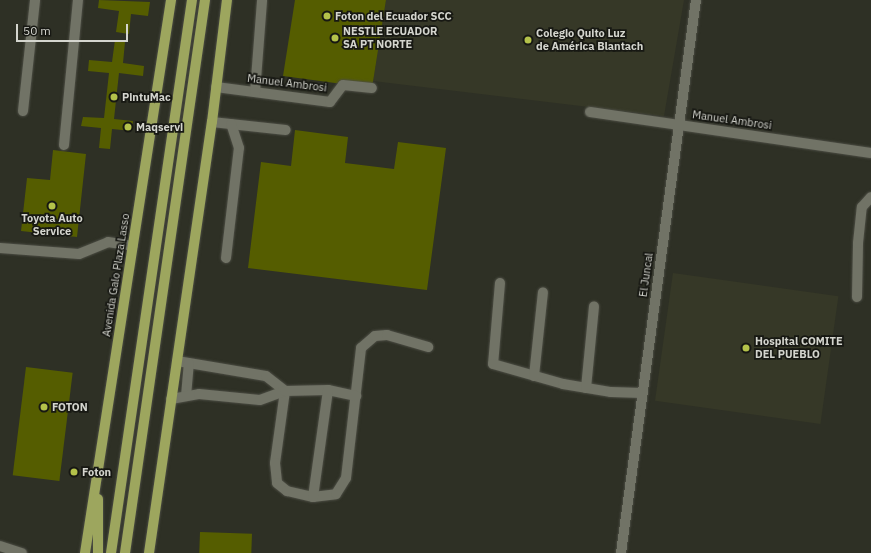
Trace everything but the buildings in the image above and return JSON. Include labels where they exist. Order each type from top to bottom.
[{"type":"main road","name":"Avenida Galo Plaza Lasso","points":[[85,553],[171,0]]},
{"type":"main road","points":[[111,553],[192,0]]},
{"type":"main road","points":[[124,553],[205,0]]},
{"type":"main road","points":[[149,553],[212,122],[227,0]]},
{"type":"main road","points":[[98,472],[99,550]]},
{"type":"street","points":[[23,111],[35,0]]},
{"type":"street","points":[[64,144],[78,0]]},
{"type":"street","points":[[254,92],[262,0]]},
{"type":"street","name":"El Juncal","points":[[621,553],[696,0]]},
{"type":"street","name":"Manuel Ambrosi","points":[[216,86],[330,102],[343,85],[372,88]]},
{"type":"street","name":"Manuel Ambrosi","points":[[590,112],[871,153]]},
{"type":"street","points":[[212,122],[286,130]]},
{"type":"street","points":[[226,258],[239,148],[231,124]]},
{"type":"street","points":[[857,297],[858,243],[862,207],[871,197]]},
{"type":"street","points":[[0,248],[78,254],[108,242],[133,246]]},
{"type":"street","points":[[500,283],[494,364],[534,376],[586,388],[642,393]]},
{"type":"street","points":[[534,376],[543,292]]},
{"type":"street","points":[[586,388],[594,306]]},
{"type":"street","points":[[285,390],[275,463],[277,483],[287,491],[313,497],[336,494],[346,478],[362,348],[375,336],[387,335],[428,347]]},
{"type":"street","points":[[177,361],[266,376],[285,390]]},
{"type":"street","points":[[186,396],[189,363]]},
{"type":"street","points":[[171,399],[199,394],[260,400],[285,390],[328,390],[356,396]]},
{"type":"street","points":[[313,497],[328,390]]},
{"type":"street","points":[[0,546],[22,553]]},
{"type":"shaded area","name":"Colegio Quito Luz de América Blantach","points":[[386,0],[684,0],[664,116],[373,81]]},
{"type":"shaded area","name":"Hospital COMITE DEL PUEBLO","points":[[673,273],[838,296],[820,424],[655,401]]},
{"type":"place","name":"Foton del Ecuador SCC","points":[[327,16]]},
{"type":"place","name":"NESTLE ECUADOR SA PT NORTE","points":[[335,38]]},
{"type":"place","name":"Colegio Quito Luz de América Blantach","points":[[528,40]]},
{"type":"place","name":"PintuMac","points":[[114,97]]},
{"type":"place","name":"Maqservi","points":[[128,127]]},
{"type":"place","name":"Toyota Auto Service","points":[[52,206]]},
{"type":"place","name":"Hospital COMITE DEL PUEBLO","points":[[746,348]]},
{"type":"place","name":"FOTON","points":[[44,407]]},
{"type":"place","name":"Foton","points":[[74,472]]}]
